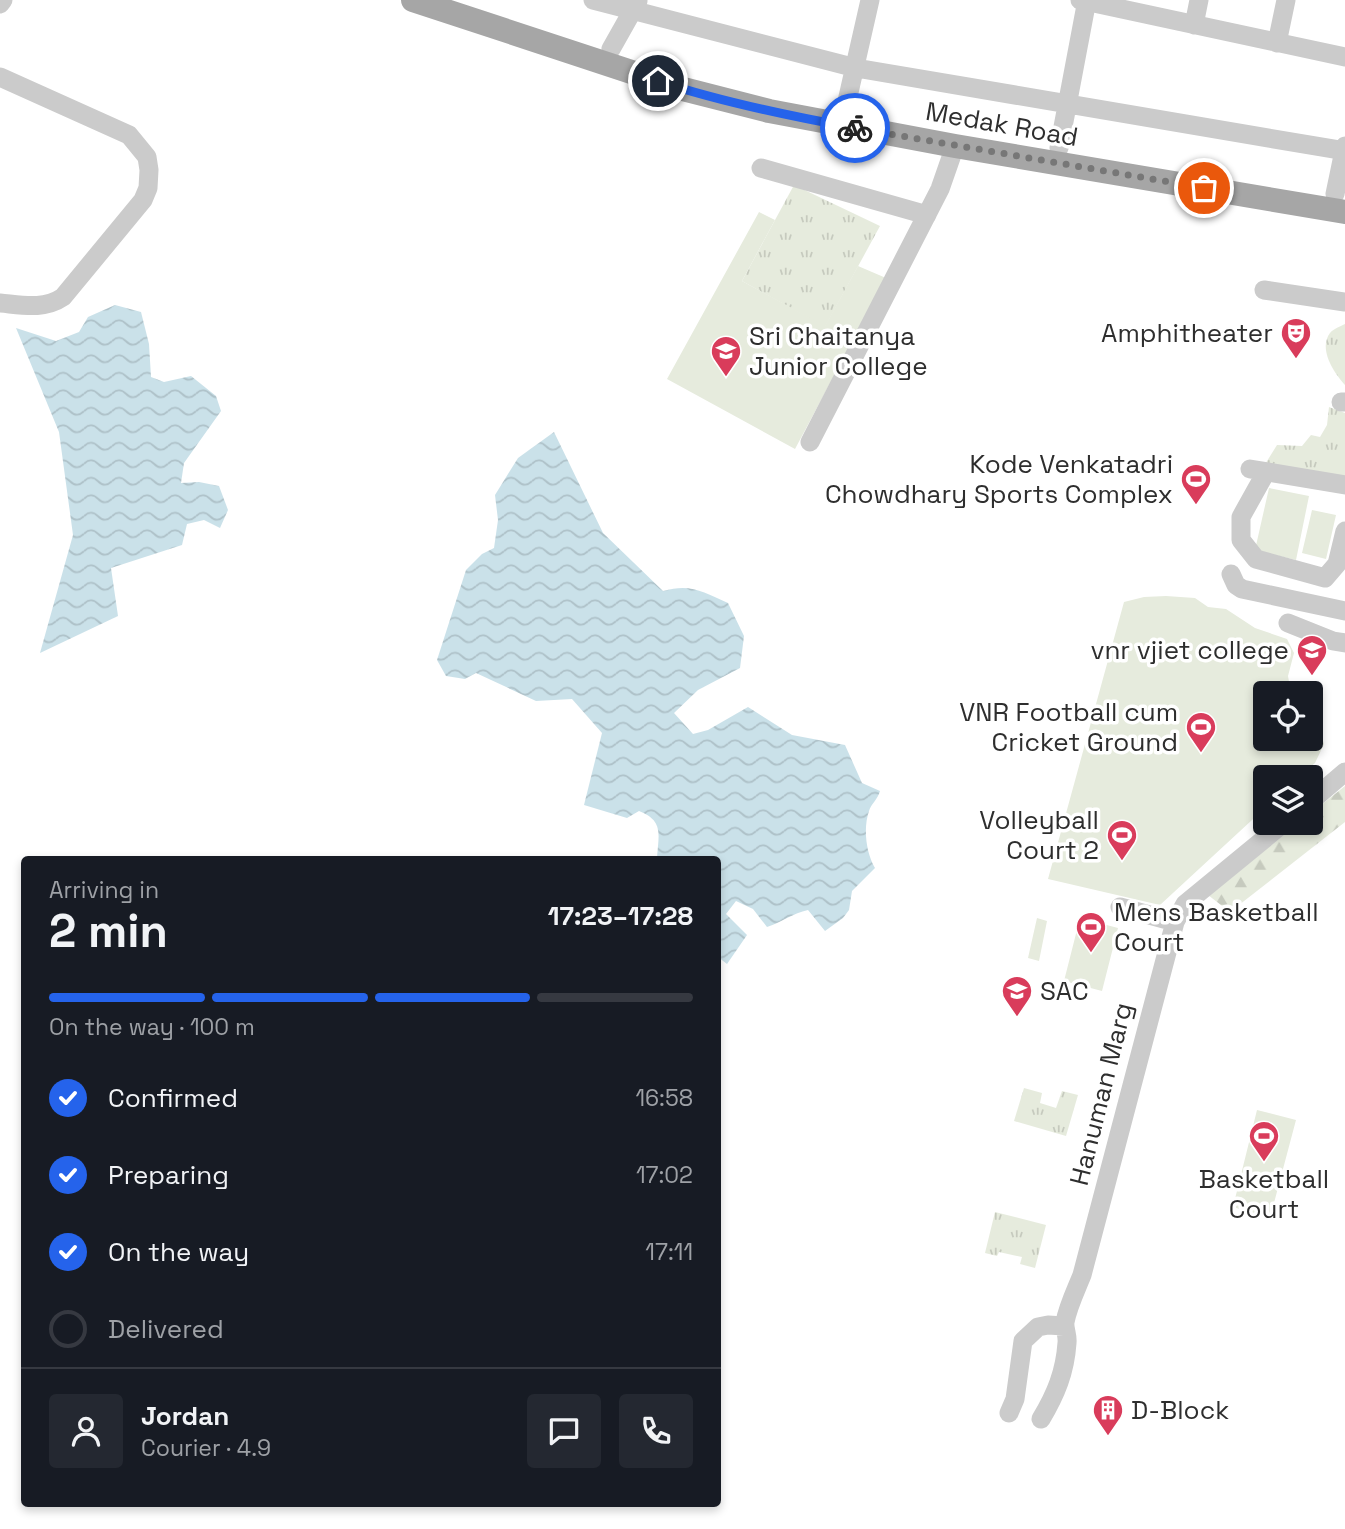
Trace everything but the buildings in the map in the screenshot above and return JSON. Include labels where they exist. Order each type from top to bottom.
[{"type":"main road","name":"Medak Road","points":[[413,0],[683,89],[781,113],[955,146],[1342,200]]},
{"type":"main road","name":"Medak Road","points":[[463,0],[688,74],[845,110],[1342,200]]},
{"type":"street","points":[[0,4],[4,0]]},
{"type":"street","points":[[593,0],[636,6],[856,68],[1345,149],[1342,200]]},
{"type":"street","points":[[845,110],[870,0]]},
{"type":"street","points":[[1194,25],[1199,0]]},
{"type":"street","points":[[1277,43],[1286,0]]},
{"type":"street","points":[[1059,148],[1085,1],[1345,57]]},
{"type":"street","points":[[611,48],[636,6]]},
{"type":"street","points":[[0,77],[129,135],[147,157],[149,170],[148,188],[142,200],[63,297],[52,304],[39,306],[0,303]]},
{"type":"street","points":[[810,442],[940,189],[955,146]]},
{"type":"street","points":[[761,168],[927,215]]},
{"type":"street","points":[[1264,290],[1345,302]]},
{"type":"street","points":[[1345,485],[1258,470],[1241,517],[1241,540],[1256,559],[1325,578],[1337,564],[1345,531]]},
{"type":"street","points":[[1231,574],[1236,585],[1242,589],[1345,611]]},
{"type":"street","points":[[1288,622],[1345,643]]},
{"type":"street","points":[[1323,791],[1345,772]]},
{"type":"street","name":"Hanuman Marg","points":[[1041,1419],[1056,1394],[1065,1365],[1068,1338],[1064,1326],[1082,1275],[1175,922],[1185,904],[1268,835]]},
{"type":"street","points":[[1120,907],[1175,922]]},
{"type":"street","points":[[1009,1413],[1015,1399],[1023,1341],[1038,1327],[1064,1326]]},
{"type":"green space","points":[[794,185],[880,226],[825,327],[742,281]]},
{"type":"green space","points":[[759,212],[775,220],[742,281],[825,326],[858,266],[886,278],[795,449],[667,379]]},
{"type":"green space","points":[[1345,324],[1345,385],[1332,367],[1326,346],[1330,333]]},
{"type":"green space","points":[[1329,407],[1345,413],[1345,480],[1264,466],[1277,445],[1302,446],[1311,435],[1320,437],[1327,425]]},
{"type":"green space","points":[[1269,488],[1309,496],[1296,560],[1255,550]]},
{"type":"green space","points":[[1312,510],[1336,515],[1326,559],[1302,553]]},
{"type":"green space","name":"VNR Football cum Cricket Ground","points":[[1144,597],[1195,598],[1208,607],[1226,609],[1255,628],[1287,639],[1294,653],[1289,681],[1253,681],[1253,751],[1321,751],[1313,765],[1253,765],[1253,819],[1160,905],[1048,879],[1124,602]]},
{"type":"green space","points":[[1345,786],[1345,822],[1230,912],[1208,895],[1284,835],[1323,835],[1323,803]]},
{"type":"green space","points":[[1037,918],[1047,921],[1039,961],[1028,958]]},
{"type":"green space","name":"Mens Basketball Court","points":[[1080,918],[1118,928],[1102,991],[1064,981]]},
{"type":"green space","points":[[1024,1088],[1042,1093],[1040,1103],[1056,1108],[1062,1091],[1078,1095],[1066,1136],[1014,1121]]},
{"type":"green space","name":"Basketball Court","points":[[1257,1110],[1296,1120],[1270,1218],[1233,1207]]},
{"type":"green space","points":[[995,1212],[1046,1225],[1035,1268],[1020,1264],[1022,1257],[999,1252],[997,1256],[985,1253]]},
{"type":"water","points":[[115,305],[141,312],[149,344],[151,377],[164,382],[191,376],[216,396],[221,411],[184,463],[181,483],[199,482],[219,486],[228,510],[220,528],[204,520],[187,524],[182,545],[111,568],[118,616],[40,653],[73,535],[59,432],[16,328],[56,341],[79,332],[88,317]]},
{"type":"water","points":[[554,432],[603,533],[663,591],[689,588],[728,603],[744,636],[740,668],[698,690],[674,713],[693,734],[708,730],[748,707],[792,735],[845,745],[862,783],[880,791],[870,808],[866,825],[868,848],[875,868],[852,891],[849,910],[843,918],[825,931],[808,910],[767,927],[753,909],[736,901],[726,914],[747,935],[727,964],[721,959],[721,856],[657,856],[659,836],[653,819],[639,811],[627,818],[584,805],[602,733],[572,699],[536,701],[476,673],[465,679],[446,676],[437,660],[466,570],[482,554],[494,548],[498,520],[495,495],[518,458]]},
{"type":"way so far","points":[[855,128],[1204,188]]},
{"type":"place","name":"Amphitheater","points":[[1296,360]]},
{"type":"place","name":"Sri Chaitanya Junior College","points":[[726,378]]},
{"type":"place","name":"Kode Venkatadri Chowdhary Sports Complex","points":[[1196,506]]},
{"type":"place","name":"vnr vjiet college","points":[[1312,677]]},
{"type":"place","name":"VNR Football cum Cricket Ground","points":[[1201,754]]},
{"type":"place","name":"Volleyball Court 2","points":[[1122,862]]},
{"type":"place","name":"Mens Basketball Court","points":[[1091,954]]},
{"type":"place","name":"SAC","points":[[1017,1018]]},
{"type":"place","name":"Basketball Court","points":[[1264,1163]]},
{"type":"place","name":"D-Block","points":[[1108,1437]]},
{"type":"route","points":[[658,81],[769,111],[855,128]]}]
